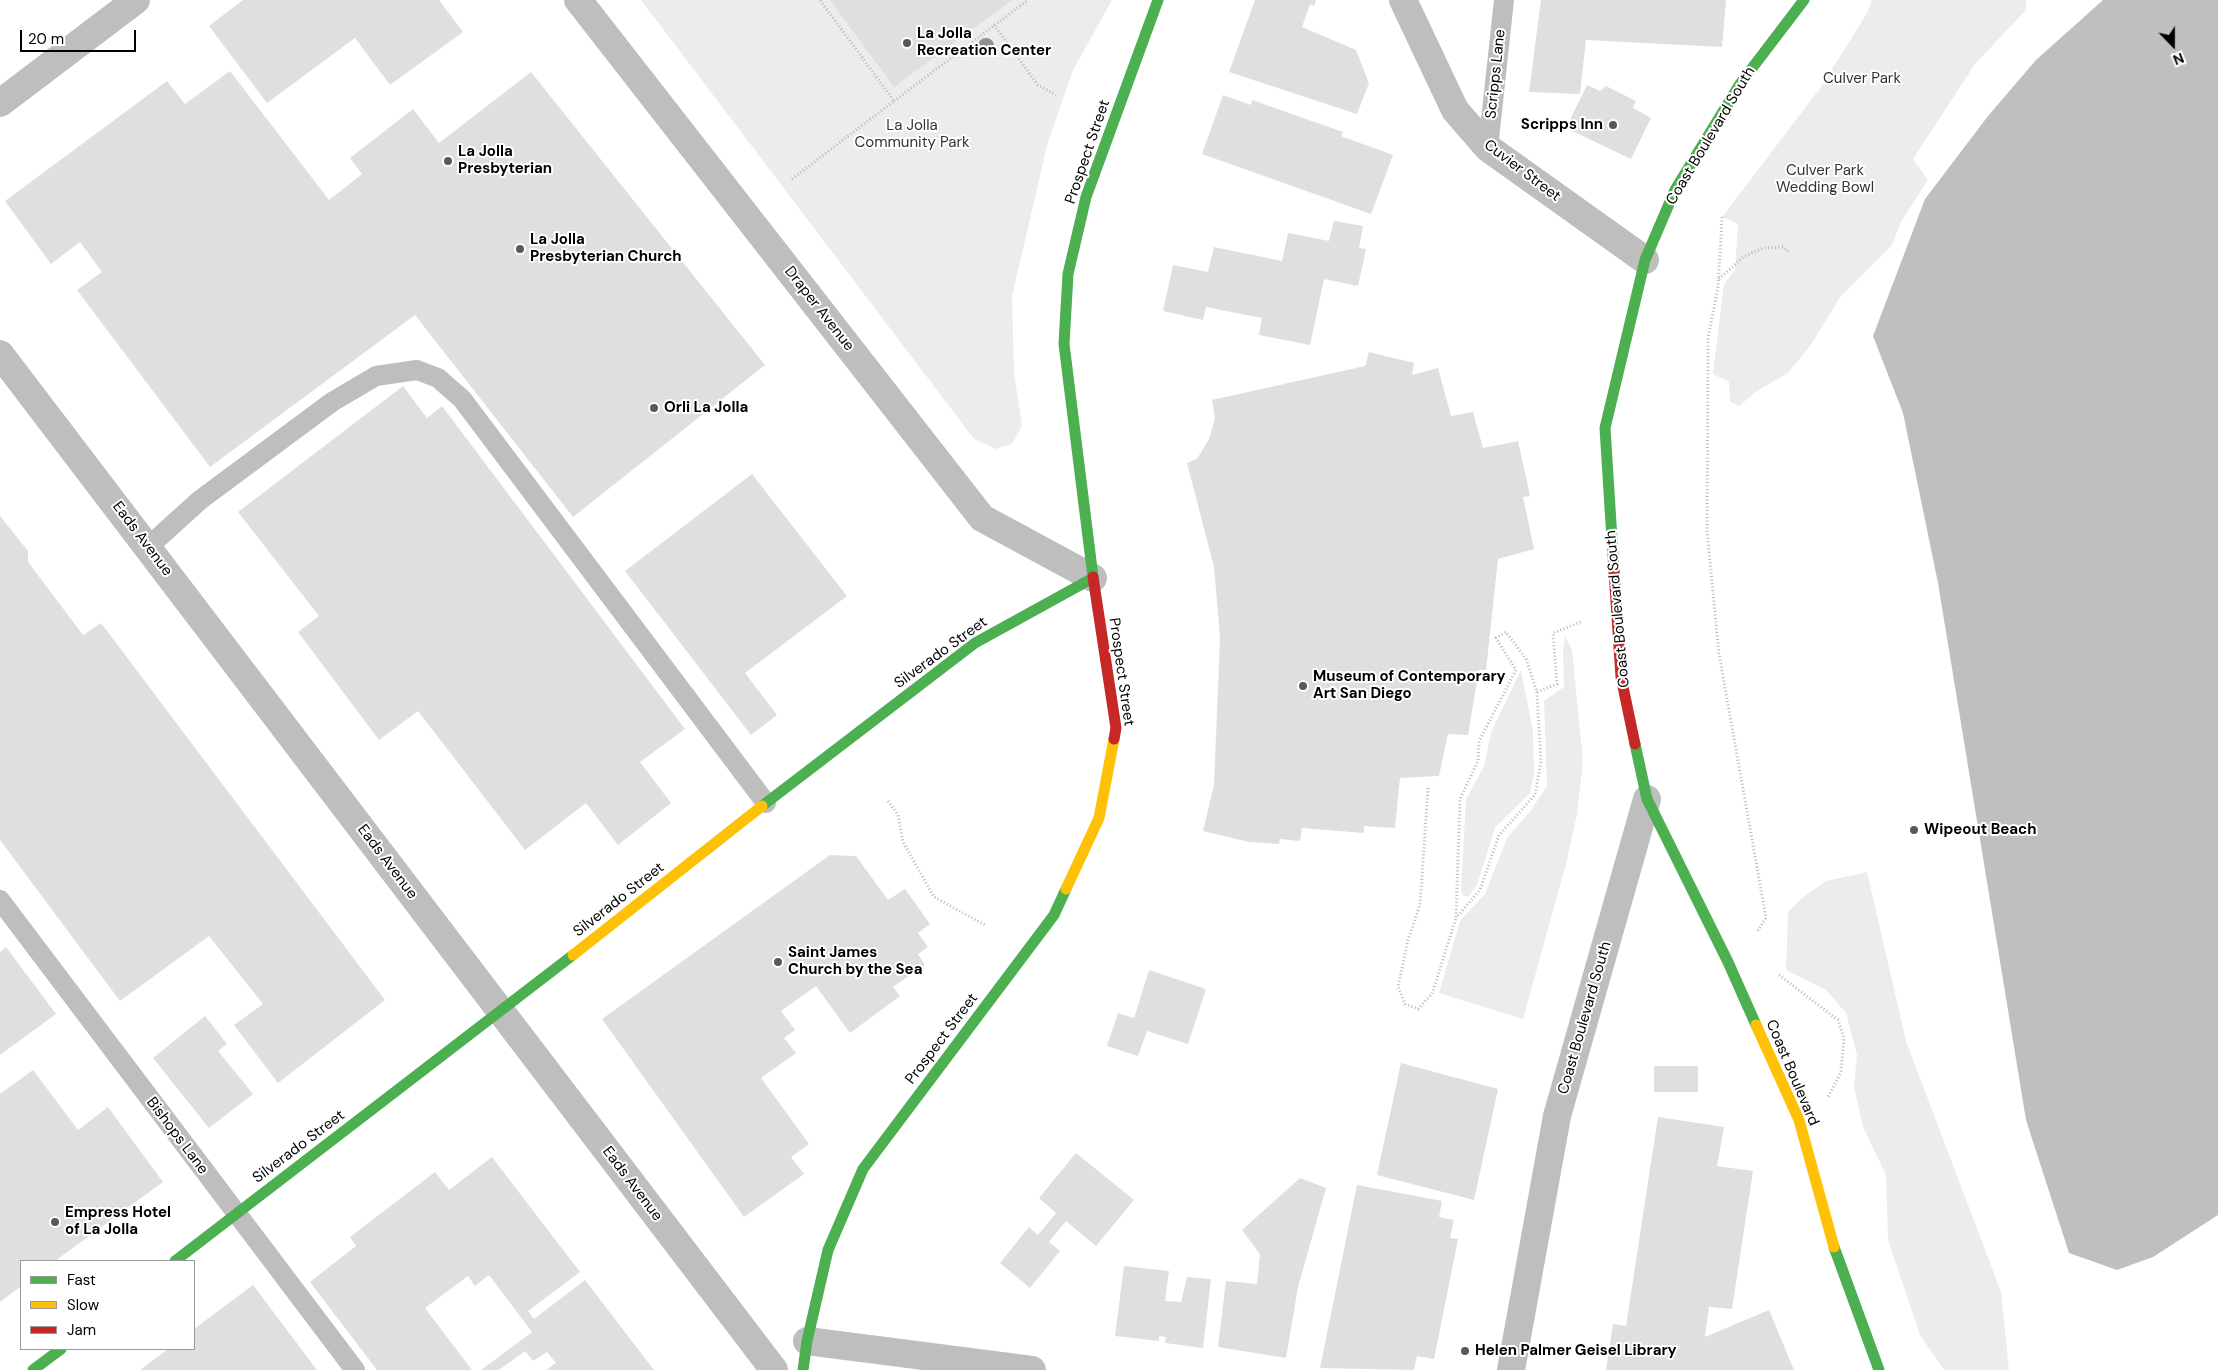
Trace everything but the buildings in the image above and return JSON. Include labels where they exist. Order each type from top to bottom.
[{"type":"street","points":[[0,103],[136,0]]},
{"type":"street","name":"Draper Avenue","points":[[578,0],[982,518],[1093,578]]},
{"type":"street","name":"Prospect Street","points":[[803,1370],[807,1341],[828,1250],[863,1169],[1054,915],[1099,818],[1116,728],[1093,578],[1064,344],[1068,274],[1086,197],[1158,0]]},
{"type":"street","name":"Cuvier Street","points":[[1403,0],[1455,110],[1488,148],[1646,260]]},
{"type":"street","name":"Coast Boulevard South","points":[[1511,1370],[1557,1116],[1647,799],[1621,677],[1605,428],[1646,260],[1675,190],[1740,84],[1804,0]]},
{"type":"street","name":"Eads Avenue","points":[[0,354],[774,1370]]},
{"type":"street","name":"Silverado Street","points":[[176,1260],[501,1012],[766,803],[975,643],[1093,578]]},
{"type":"street","name":"Coast Boulevard","points":[[1647,799],[1728,962],[1799,1120],[1836,1255],[1879,1370]]},
{"type":"street","points":[[807,1341],[1032,1370]]},
{"type":"street","points":[[33,1370],[59,1350]]},
{"type":"lane","name":"Scripps Lane","points":[[1488,148],[1504,0]]},
{"type":"lane","points":[[148,547],[200,500],[332,402],[376,376],[418,370],[438,378],[462,399],[766,803]]},
{"type":"lane","name":"Bishops Lane","points":[[0,900],[356,1370]]},
{"type":"path","points":[[820,0],[894,101]]},
{"type":"path","points":[[792,179],[1028,0]]},
{"type":"path","points":[[994,25],[1038,85],[1056,95]]},
{"type":"path","points":[[1722,217],[1718,280],[1708,338],[1707,531],[1719,654],[1766,918],[1757,932]]},
{"type":"path","points":[[1718,280],[1743,257],[1763,248],[1783,247],[1789,252]]},
{"type":"path","points":[[1538,692],[1557,684],[1553,633],[1616,608]]},
{"type":"path","points":[[1428,788],[1420,906],[1408,940],[1398,987],[1405,1004],[1418,1009],[1432,994],[1456,918],[1460,799],[1478,761],[1479,741],[1516,670],[1496,638],[1506,632],[1526,659],[1538,692],[1542,762],[1535,795],[1499,835],[1480,890],[1456,918]]},
{"type":"path","points":[[888,801],[898,815],[903,842],[934,897],[985,925]]},
{"type":"path","points":[[1779,975],[1838,1020],[1844,1038],[1841,1072],[1827,1099]]},
{"type":"green space","name":"La Jolla Community Park","points":[[641,0],[1112,0],[1073,70],[1048,142],[1012,296],[1014,372],[1022,426],[1012,444],[996,449],[974,439]]},
{"type":"green space","points":[[1872,0],[2026,0],[2026,10],[1975,64],[1913,159],[1928,180],[1901,222],[1892,245],[1841,296],[1810,346],[1788,373],[1757,391],[1739,406],[1730,402],[1729,382],[1713,374],[1724,284],[1735,270],[1738,224],[1722,217],[1821,87],[1867,13]]},
{"type":"green space","points":[[1565,636],[1572,650],[1583,761],[1577,814],[1566,864],[1523,1019],[1439,993],[1460,921],[1485,894],[1507,838],[1531,810],[1547,786],[1544,701],[1564,687],[1563,651]]},
{"type":"green space","points":[[1521,670],[1533,731],[1534,773],[1530,793],[1495,828],[1477,885],[1469,896],[1463,896],[1461,890],[1466,799],[1484,766],[1491,732]]},
{"type":"green space","points":[[1867,872],[1906,1041],[2001,1292],[2009,1370],[1944,1370],[1920,1335],[1888,1240],[1886,1175],[1863,1127],[1854,1087],[1857,1055],[1846,1013],[1826,990],[1786,970],[1788,912],[1802,898],[1826,881]]},
{"type":"shaded area","points":[[2103,0],[2218,0],[2218,1215],[2153,1257],[2117,1270],[2069,1253],[2026,1120],[1938,583],[1903,413],[1873,336],[1925,199],[1988,116],[2036,60]]},
{"type":"traffic: fast","points":[[1093,577],[1064,344],[1068,274],[1086,197],[1158,0]]},
{"type":"traffic: fast","points":[[1614,571],[1605,428],[1645,260],[1675,190],[1740,84],[1804,0]]},
{"type":"traffic: fast","points":[[762,806],[975,643],[1093,578]]},
{"type":"traffic: fast","points":[[1635,744],[1647,799],[1728,962],[1756,1025]]},
{"type":"traffic: fast","points":[[803,1370],[807,1341],[828,1250],[863,1169],[1054,915],[1066,889]]},
{"type":"traffic: fast","points":[[176,1260],[573,955]]},
{"type":"traffic: fast","points":[[1834,1247],[1879,1370]]},
{"type":"traffic: fast","points":[[33,1370],[60,1350]]},
{"type":"traffic: slow","points":[[1066,889],[1099,818],[1114,739]]},
{"type":"traffic: slow","points":[[573,955],[762,806]]},
{"type":"traffic: slow","points":[[1756,1025],[1799,1120],[1834,1247]]},
{"type":"traffic: jam","points":[[1614,571],[1621,677],[1635,744]]},
{"type":"traffic: jam","points":[[1093,577],[1116,728],[1114,739]]},
{"type":"place","name":"La Jolla Recreation Center","points":[[907,43]]},
{"type":"place","name":"Scripps Inn","points":[[1613,125]]},
{"type":"place","name":"La Jolla Presbyterian","points":[[448,161]]},
{"type":"place","name":"La Jolla Presbyterian Church","points":[[520,249]]},
{"type":"place","name":"Orli La Jolla","points":[[654,408]]},
{"type":"place","name":"Museum of Contemporary Art San Diego","points":[[1303,686]]},
{"type":"place","name":"Wipeout Beach","points":[[1914,830]]},
{"type":"place","name":"Saint James Church by the Sea","points":[[778,962]]},
{"type":"place","name":"Empress Hotel of La Jolla","points":[[55,1222]]},
{"type":"place","name":"Helen Palmer Geisel Library","points":[[1465,1351]]},
{"type":"park label","name":"Culver Park","points":[[1862,79]]},
{"type":"park label","name":"Culver Park Wedding Bowl","points":[[1825,180]]}]
